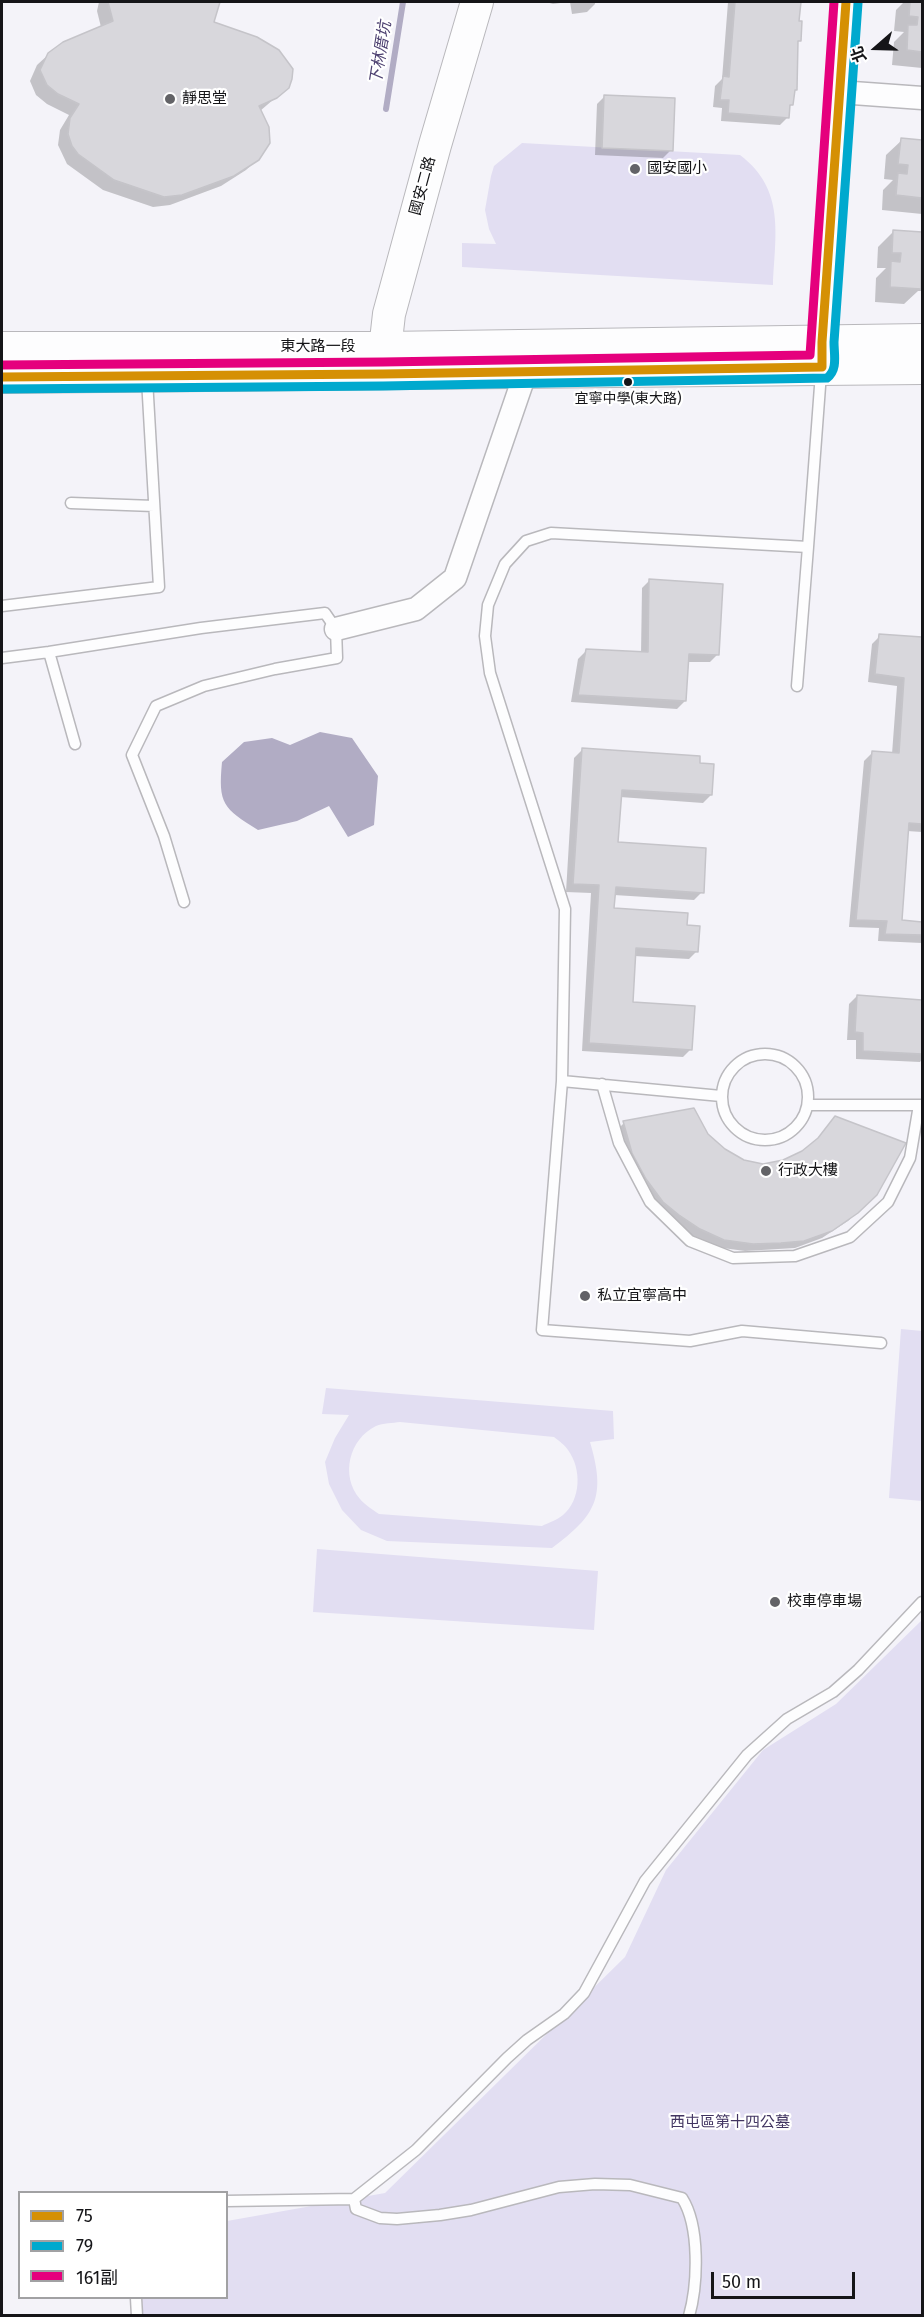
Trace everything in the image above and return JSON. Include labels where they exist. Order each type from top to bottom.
[{"type":"street","name":"國安二路","points":[[384,361],[389,314],[477,2]]},
{"type":"street","points":[[822,355],[846,2]]},
{"type":"street","points":[[839,92],[922,99]]},
{"type":"street","name":"東大路一段","points":[[2,348],[384,361],[526,371],[822,355],[922,340]]},
{"type":"street","name":"東大路一段","points":[[2,377],[147,376],[384,361],[822,355],[922,368]]},
{"type":"street","points":[[336,629],[416,609],[455,578],[526,371]]},
{"type":"lane","points":[[797,686],[822,355]]},
{"type":"lane","points":[[2,606],[159,586],[147,376]]},
{"type":"lane","points":[[71,503],[154,506]]},
{"type":"lane","points":[[808,547],[551,533],[526,541],[505,564],[488,604],[485,636],[490,673],[565,909],[562,1081],[542,1330],[690,1341],[742,1331],[881,1343]]},
{"type":"lane","points":[[2,658],[201,628],[325,613],[336,629],[337,658],[275,669],[204,686],[156,706],[132,754],[164,836],[184,902]]},
{"type":"lane","points":[[49,652],[75,744]]},
{"type":"lane","points":[[758,1053],[770,1053],[792,1062],[800,1071],[808,1093],[808,1105],[796,1128],[785,1136],[773,1140],[760,1140],[748,1137],[737,1130],[725,1114],[721,1096],[728,1073],[736,1064],[758,1053]]},
{"type":"lane","points":[[562,1081],[721,1096]]},
{"type":"lane","points":[[602,1084],[620,1143],[650,1202],[690,1241],[733,1258],[795,1256],[850,1237],[888,1202],[910,1158],[921,1105],[808,1105]]},
{"type":"lane","points":[[228,2201],[354,2199],[416,2150],[507,2058],[584,1993],[645,1881],[747,1755],[787,1719],[833,1692],[858,1670],[922,1602]]},
{"type":"lane","points":[[354,2199],[356,2209],[380,2217],[397,2219],[471,2210],[559,2187],[595,2184],[630,2185],[682,2198],[692,2228],[695,2260],[695,2284],[689,2316]]},
{"type":"lane","points":[[136,2299],[137,2316]]},
{"type":"green space","points":[[522,143],[740,155],[755,169],[765,183],[771,198],[776,231],[773,285],[462,267],[462,243],[496,244],[489,229],[485,210],[491,176],[494,166]]},
{"type":"green space","points":[[901,1329],[922,1331],[922,1501],[889,1498]]},
{"type":"green space","points":[[326,1388],[613,1411],[614,1439],[590,1442],[597,1477],[594,1503],[579,1525],[552,1548],[387,1541],[361,1530],[342,1510],[329,1484],[325,1462],[335,1438],[349,1415],[322,1414]],"holes":[[[400,1422],[554,1437],[565,1446],[573,1458],[578,1484],[569,1509],[561,1517],[542,1526],[379,1514],[360,1499],[350,1480],[350,1459],[359,1440],[367,1432],[382,1424]]]},
{"type":"green space","points":[[317,1549],[598,1571],[594,1630],[313,1612]]},
{"type":"green space","name":"西屯區第十四公墓","points":[[922,1620],[922,2315],[132,2316],[131,2299],[228,2299],[228,2221],[385,2193],[625,1957],[666,1870],[763,1750],[836,1704]]},
{"type":"shaded area","points":[[320,732],[352,738],[378,776],[374,825],[348,837],[329,806],[297,821],[258,830],[237,816],[225,804],[221,787],[222,762],[244,742],[272,738],[290,745]]},
{"type":"building","name":"靜思堂","points":[[108,2],[220,2],[214,22],[257,37],[279,50],[293,69],[292,79],[289,88],[277,98],[259,106],[269,127],[270,143],[259,160],[234,176],[182,195],[164,197],[114,180],[78,154],[68,134],[70,118],[79,104],[58,94],[47,85],[40,70],[48,53],[63,42],[113,21]]},
{"type":"building","points":[[735,2],[801,2],[799,21],[802,21],[801,41],[798,41],[797,90],[795,90],[793,105],[790,105],[789,118],[728,113],[729,100],[720,100],[723,76],[729,77]]},
{"type":"building","points":[[910,2],[922,2],[922,52],[907,50],[908,25],[917,25],[918,17],[909,16]]},
{"type":"building","points":[[604,95],[675,98],[673,151],[602,148]]},
{"type":"building","points":[[901,138],[922,140],[922,198],[896,195],[898,173],[907,174],[908,165],[898,164]]},
{"type":"building","points":[[893,230],[922,232],[921,289],[890,287],[891,261],[900,262],[901,253],[892,253]]},
{"type":"building","points":[[649,579],[723,584],[719,655],[689,654],[686,701],[578,695],[586,649],[648,652]]},
{"type":"building","points":[[879,634],[922,637],[922,824],[909,823],[902,920],[922,922],[922,935],[885,934],[887,921],[856,920],[872,751],[899,753],[904,678],[875,674]]},
{"type":"building","points":[[582,748],[700,756],[700,763],[714,764],[712,795],[622,790],[618,842],[706,848],[704,893],[616,887],[614,908],[688,913],[687,925],[700,926],[698,952],[636,948],[633,1002],[695,1006],[692,1050],[589,1043],[599,885],[573,884]]},
{"type":"building","points":[[857,995],[922,1000],[922,1054],[863,1051],[863,1033],[855,1032]]},
{"type":"building","name":"行政大樓","points":[[694,1108],[708,1134],[725,1149],[744,1160],[763,1164],[783,1160],[802,1151],[818,1138],[835,1116],[906,1143],[877,1195],[858,1213],[832,1231],[804,1241],[781,1243],[753,1244],[724,1240],[700,1229],[663,1202],[646,1179],[632,1153],[623,1121]]},
{"type":"waterway","name":"下林厝坑","points":[[386,109],[403,2]]},
{"type":"transit line","name":"161副","points":[[2,365],[810,355],[834,2]]},
{"type":"transit line","name":"75","points":[[2,377],[822,367],[846,2]]},
{"type":"transit line","name":"79","points":[[2,389],[383,386],[827,378],[833,371],[835,362],[834,342],[858,3]]},
{"type":"place","name":"靜思堂","points":[[170,99]]},
{"type":"place","name":"國安國小","points":[[635,169]]},
{"type":"place","name":"宜寧中學(東大路)","points":[[628,382]]},
{"type":"place","name":"行政大樓","points":[[766,1171]]},
{"type":"place","name":"私立宜寧高中","points":[[585,1296]]},
{"type":"place","name":"校車停車場","points":[[775,1602]]}]
